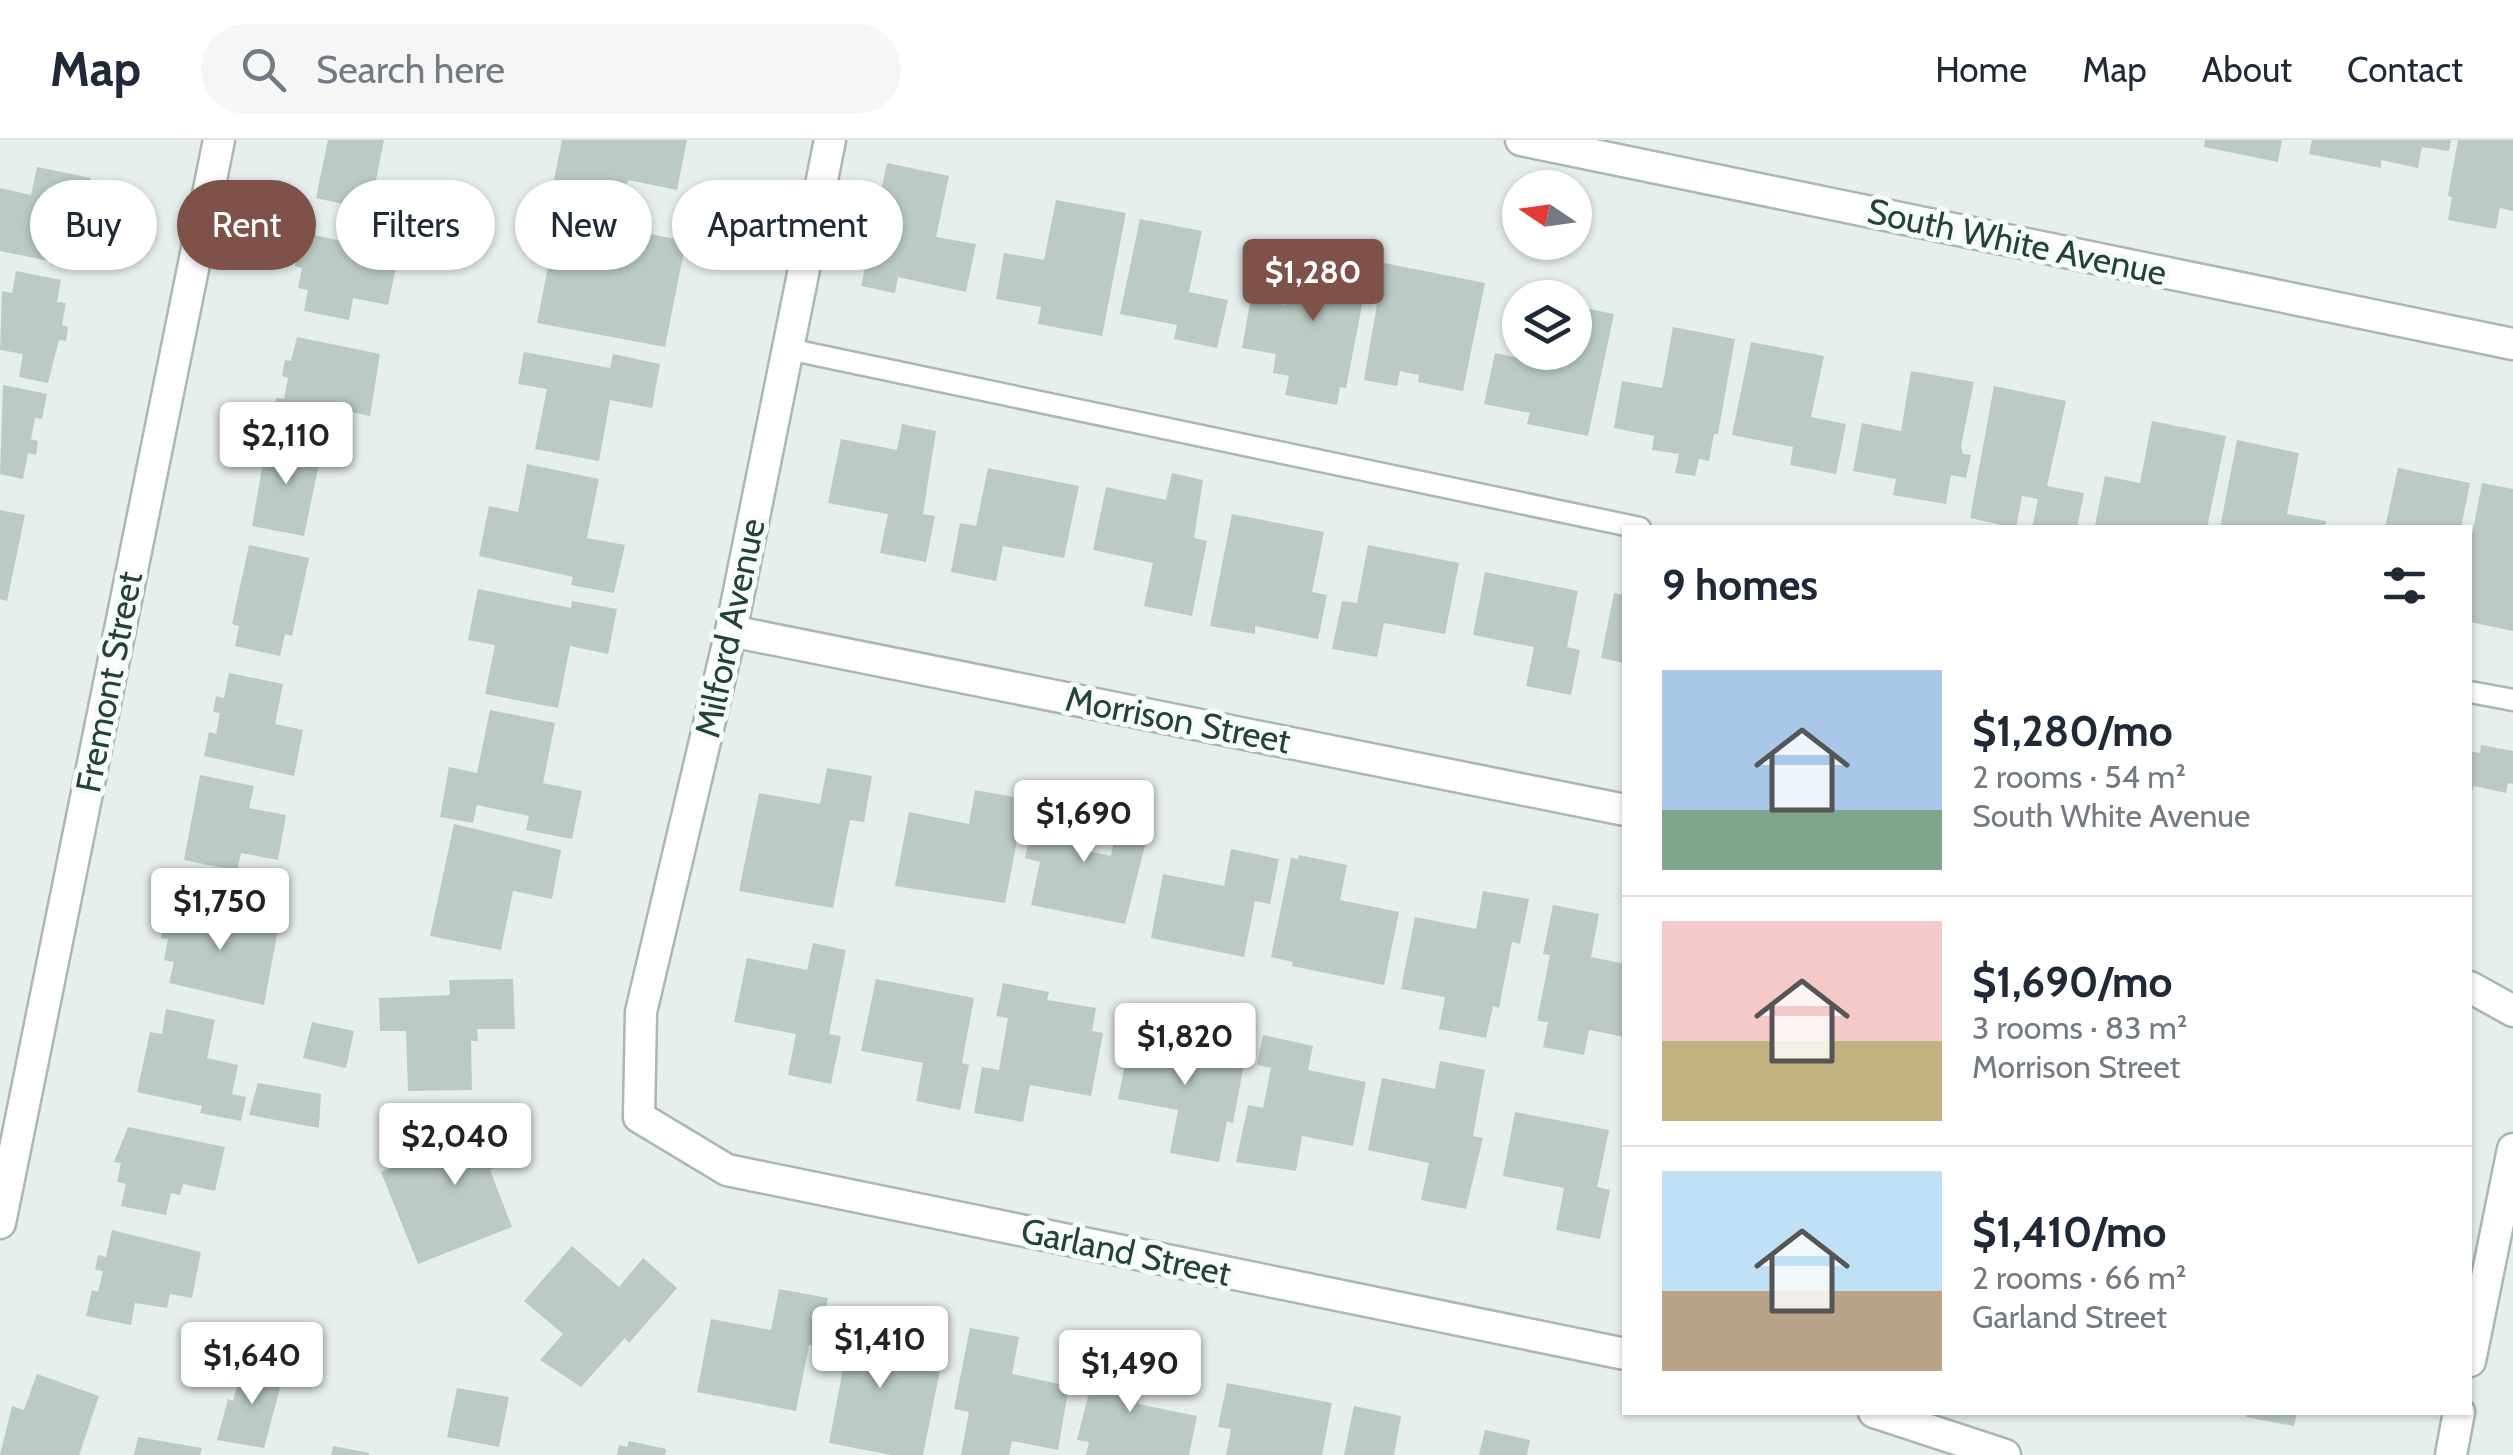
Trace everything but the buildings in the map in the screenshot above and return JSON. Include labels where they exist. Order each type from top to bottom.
[{"type":"street","name":"Fremont Street","points":[[0,1223],[219,140]]},
{"type":"street","name":"Milford Avenue","points":[[639,1116],[641,1012],[731,630],[830,140]]},
{"type":"street","name":"South White Avenue","points":[[1521,140],[1607,149],[2513,344]]},
{"type":"street","name":"Morrison Street","points":[[731,630],[1622,809]]},
{"type":"street","points":[[2472,989],[2513,1010]]},
{"type":"street","name":"Garland Street","points":[[639,1116],[727,1170],[1622,1353]]},
{"type":"street","points":[[2472,1351],[2513,1149]]},
{"type":"street","points":[[1883,1415],[2005,1455]]},
{"type":"street","points":[[2451,1455],[2459,1415]]},
{"type":"lane","points":[[788,350],[1626,525]]},
{"type":"lane","points":[[2472,692],[2513,700]]}]
